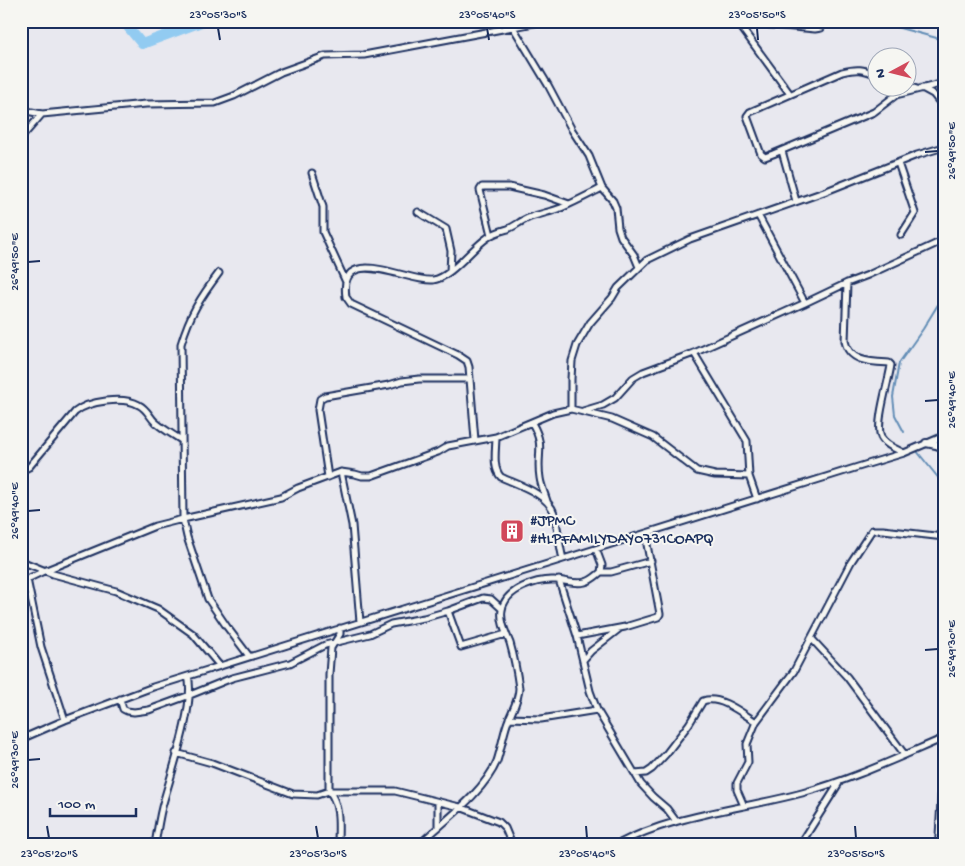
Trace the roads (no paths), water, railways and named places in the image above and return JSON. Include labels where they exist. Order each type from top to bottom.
[{"type":"street","points":[[21,110],[42,114],[146,104],[215,103],[234,96],[281,72],[325,56],[364,55],[544,21]]},
{"type":"street","points":[[706,21],[750,22],[816,29],[821,28],[821,21]]},
{"type":"street","points":[[738,23],[790,94]]},
{"type":"street","points":[[513,27],[589,156],[602,188],[613,201],[621,237],[634,255],[639,267]]},
{"type":"street","points":[[868,71],[854,68],[842,72],[750,112],[747,116],[762,156],[782,151],[874,112],[896,95],[944,83]]},
{"type":"street","points":[[920,88],[933,94],[942,102],[944,115]]},
{"type":"street","points":[[21,138],[42,114]]},
{"type":"street","points":[[571,409],[572,361],[577,345],[590,323],[612,298],[618,288],[639,267],[657,255],[690,239],[944,147]]},
{"type":"street","points":[[782,151],[796,201]]},
{"type":"street","points":[[898,163],[915,213],[900,235]]},
{"type":"street","points":[[312,173],[323,207],[323,232],[346,282],[346,297],[351,304],[467,361],[475,440]]},
{"type":"street","points":[[491,236],[480,190],[482,187],[509,187],[544,195],[569,204]]},
{"type":"street","points":[[346,282],[353,271],[362,268],[400,273],[431,281],[437,280],[459,265],[472,250],[491,236],[526,219],[569,204],[602,188]]},
{"type":"street","points":[[418,212],[446,229],[450,251],[450,271]]},
{"type":"street","points":[[758,215],[805,303]]},
{"type":"street","points":[[580,412],[602,405],[615,398],[633,378],[643,372],[694,353],[944,240]]},
{"type":"street","points":[[219,273],[204,293],[189,320],[181,344],[182,519],[208,599],[249,656]]},
{"type":"street","points":[[846,283],[846,348],[858,359],[889,363],[891,365],[883,403],[881,436],[891,446],[904,453]]},
{"type":"street","points":[[694,353],[747,441],[749,476],[757,499]]},
{"type":"street","points":[[328,477],[318,410],[320,399],[325,396],[402,381],[470,379]]},
{"type":"street","points":[[21,471],[29,467],[75,412],[82,406],[91,403],[128,401],[139,405],[148,411],[154,421],[181,440]]},
{"type":"street","points":[[21,582],[155,526],[281,497],[298,488],[341,472],[371,476],[438,452],[448,446],[496,437],[553,414],[571,409],[612,419],[653,437],[697,472],[716,475],[749,476]]},
{"type":"street","points":[[532,423],[539,434],[540,479],[548,502],[554,512],[563,559]]},
{"type":"street","points":[[21,739],[120,699],[188,676],[904,453],[944,436]]},
{"type":"street","points":[[496,437],[496,469],[498,474],[538,494],[548,502]]},
{"type":"street","points":[[926,443],[944,448]]},
{"type":"street","points":[[341,472],[352,525],[360,622]]},
{"type":"street","points":[[744,806],[737,790],[737,783],[748,762],[747,744],[756,722],[794,671],[851,562],[872,530],[944,537]]},
{"type":"street","points":[[577,636],[621,628],[658,617],[660,614],[645,534]]},
{"type":"street","points":[[596,549],[602,565],[601,572]]},
{"type":"street","points":[[21,561],[44,571],[116,591],[158,609],[193,634],[219,666]]},
{"type":"street","points":[[420,845],[438,826],[470,798],[489,775],[497,761],[520,688],[502,619],[502,610],[508,597],[522,588],[537,582],[559,580],[584,583],[601,572],[611,572],[651,561]]},
{"type":"street","points":[[27,579],[41,647],[65,720]]},
{"type":"street","points":[[559,580],[577,636],[590,691],[597,710],[641,784],[667,808],[676,821]]},
{"type":"street","points":[[120,699],[126,711],[149,710],[232,678],[290,663],[320,648],[370,634],[391,624],[448,612],[487,597],[502,610]]},
{"type":"street","points":[[448,612],[461,647],[467,647],[506,634]]},
{"type":"street","points":[[338,845],[338,806],[329,791],[329,674],[331,648],[340,634],[340,628]]},
{"type":"street","points":[[583,660],[591,651],[621,628]]},
{"type":"street","points":[[811,638],[847,677],[905,754]]},
{"type":"street","points":[[154,845],[161,809],[190,695],[188,676]]},
{"type":"street","points":[[635,774],[646,773],[652,770],[689,724],[703,701],[714,700],[727,705],[756,722]]},
{"type":"street","points":[[509,718],[540,719],[597,710]]},
{"type":"street","points":[[616,845],[632,836],[676,821],[702,814],[777,800],[840,782],[944,738]]},
{"type":"street","points":[[176,753],[212,763],[294,794],[317,795],[329,791],[394,791],[460,807],[499,822],[512,845]]},
{"type":"street","points":[[939,845],[944,756]]},
{"type":"street","points":[[800,845],[840,782]]},
{"type":"street","points":[[438,802],[438,826]]},
{"type":"waterway","points":[[123,21],[142,44],[204,21]]},
{"type":"waterway","points":[[883,21],[885,24],[944,40]]},
{"type":"waterway","points":[[904,432],[895,415],[893,397],[899,363],[942,298],[944,277]]},
{"type":"waterway","points":[[916,450],[944,485]]},
{"type":"place","name":"#JPMC #HLPFAMILYDAY0731COAPQ","points":[[512,531]]}]
